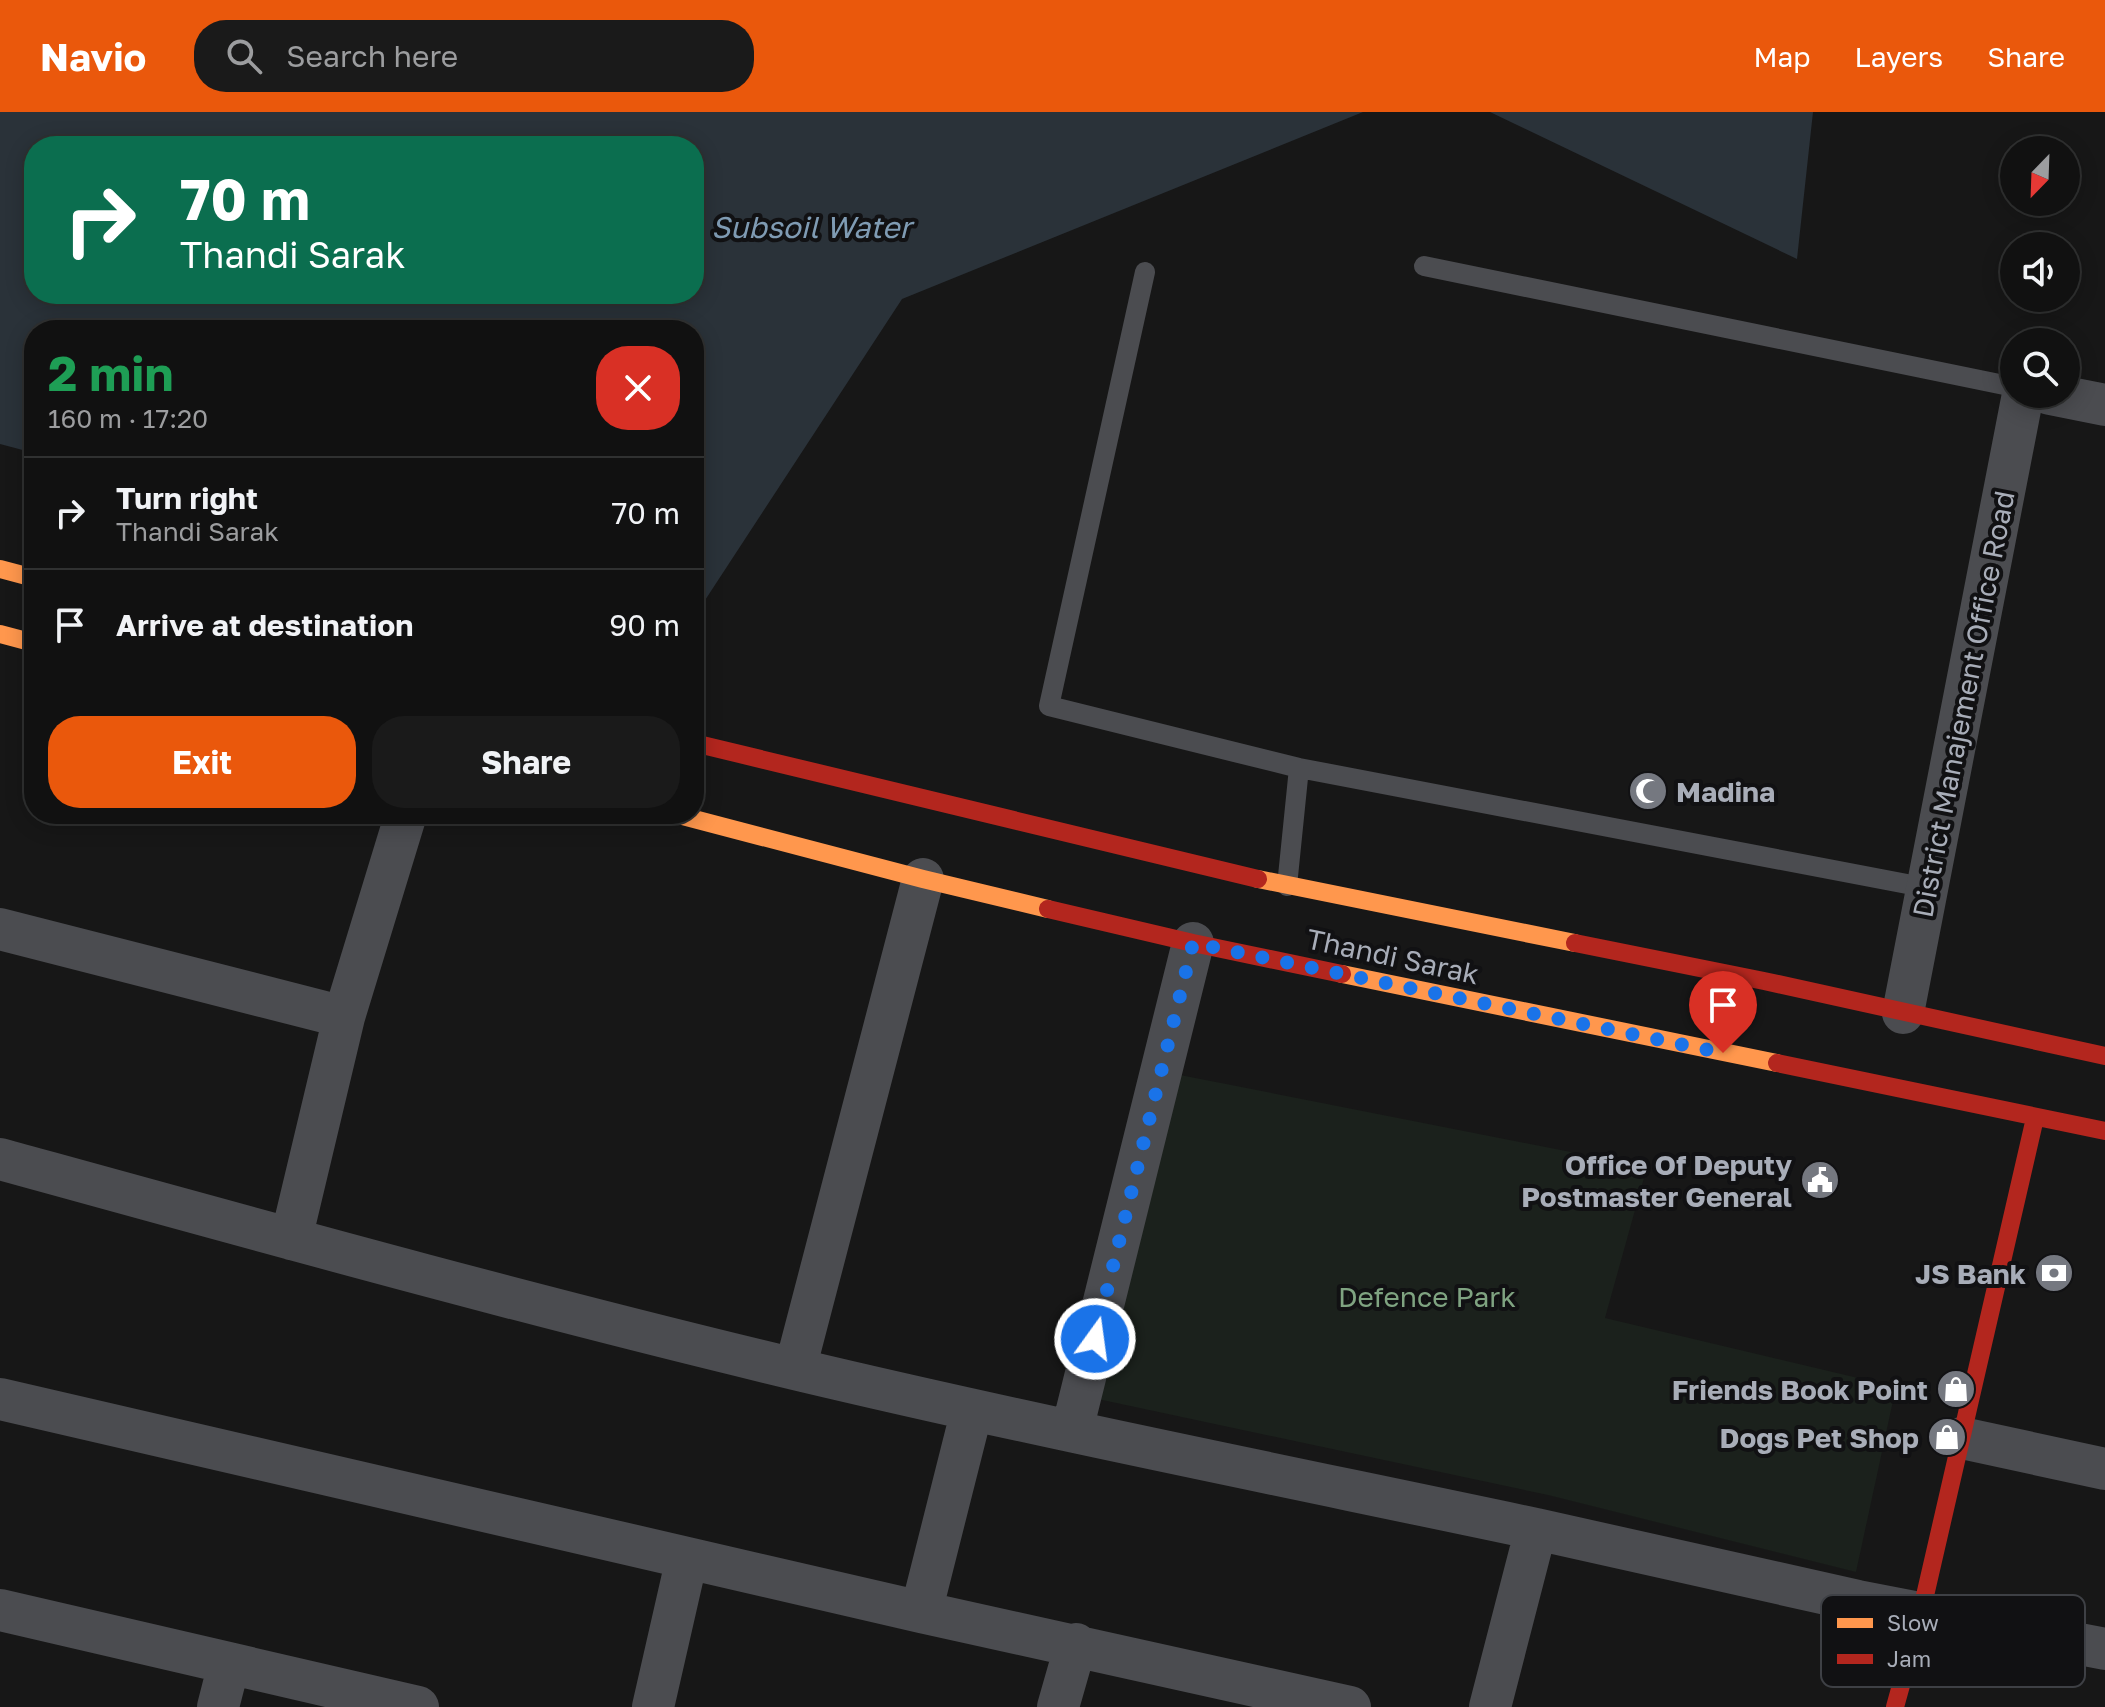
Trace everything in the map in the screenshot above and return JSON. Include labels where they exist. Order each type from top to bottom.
[{"type":"main road","points":[[0,569],[24,575]]},
{"type":"main road","points":[[0,634],[24,640]]},
{"type":"main road","name":"Thandi Sarak","points":[[704,745],[1287,886],[1764,981],[2105,1056]]},
{"type":"main road","name":"Thandi Sarak","points":[[704,822],[923,879],[1193,943],[2105,1131]]},
{"type":"main road","points":[[1925,1595],[2035,1118]]},
{"type":"main road","points":[[1895,1707],[1901,1687]]},
{"type":"street","points":[[2080,400],[2105,405]]},
{"type":"street","name":"District Manajement Office Road","points":[[1903,1013],[2020,408]]},
{"type":"street","points":[[291,1239],[344,1017],[403,824]]},
{"type":"street","points":[[795,1369],[923,879]]},
{"type":"street","points":[[0,929],[344,1017]]},
{"type":"street","points":[[1072,1430],[1193,943]]},
{"type":"street","points":[[0,1159],[291,1239],[795,1369],[1831,1595]]},
{"type":"street","points":[[0,1399],[921,1612],[1350,1707]]},
{"type":"street","points":[[921,1612],[972,1410]]},
{"type":"street","points":[[1962,1438],[2105,1469]]},
{"type":"street","points":[[1490,1707],[1536,1529]]},
{"type":"street","points":[[653,1707],[687,1558]]},
{"type":"street","points":[[1,1613],[418,1707]]},
{"type":"street","points":[[1058,1707],[1076,1644]]},
{"type":"street","points":[[2085,1645],[2105,1649]]},
{"type":"street","points":[[218,1707],[229,1664]]},
{"type":"lane","points":[[1424,266],[2000,384]]},
{"type":"lane","points":[[1145,272],[1049,706],[1299,768],[1928,888]]},
{"type":"lane","points":[[1287,886],[1299,768]]},
{"type":"green space","name":"Defence Park","points":[[1175,1074],[1647,1167],[1605,1318],[1896,1387],[1856,1572],[1548,1495],[1093,1398]]},
{"type":"water","name":"Subsoil Water","points":[[0,112],[1363,112],[902,299],[704,602],[704,320],[24,320],[24,450],[0,444]]},
{"type":"water","points":[[1490,112],[1813,112],[1797,259]]},
{"type":"traffic: slow","points":[[0,569],[24,575]]},
{"type":"traffic: slow","points":[[0,634],[24,640]]},
{"type":"traffic: slow","points":[[704,822],[1048,909]]},
{"type":"traffic: slow","points":[[1258,879],[1575,943]]},
{"type":"traffic: slow","points":[[1342,974],[1777,1063]]},
{"type":"traffic: jam","points":[[704,745],[1258,879]]},
{"type":"traffic: jam","points":[[1048,909],[1342,974]]},
{"type":"traffic: jam","points":[[1575,943],[2105,1056]]},
{"type":"traffic: jam","points":[[1777,1063],[2105,1131]]},
{"type":"traffic: jam","points":[[1925,1595],[2035,1118]]},
{"type":"traffic: jam","points":[[1895,1707],[1901,1687]]},
{"type":"place","name":"Madina","points":[[1648,791]]},
{"type":"place","name":"Office Of Deputy Postmaster General","points":[[1820,1180]]},
{"type":"place","name":"JS Bank","points":[[2054,1273]]},
{"type":"place","name":"Friends Book Point","points":[[1956,1389]]},
{"type":"place","name":"Dogs Pet Shop","points":[[1947,1437]]},
{"type":"route","points":[[1095,1339],[1193,943],[1723,1053]]}]
